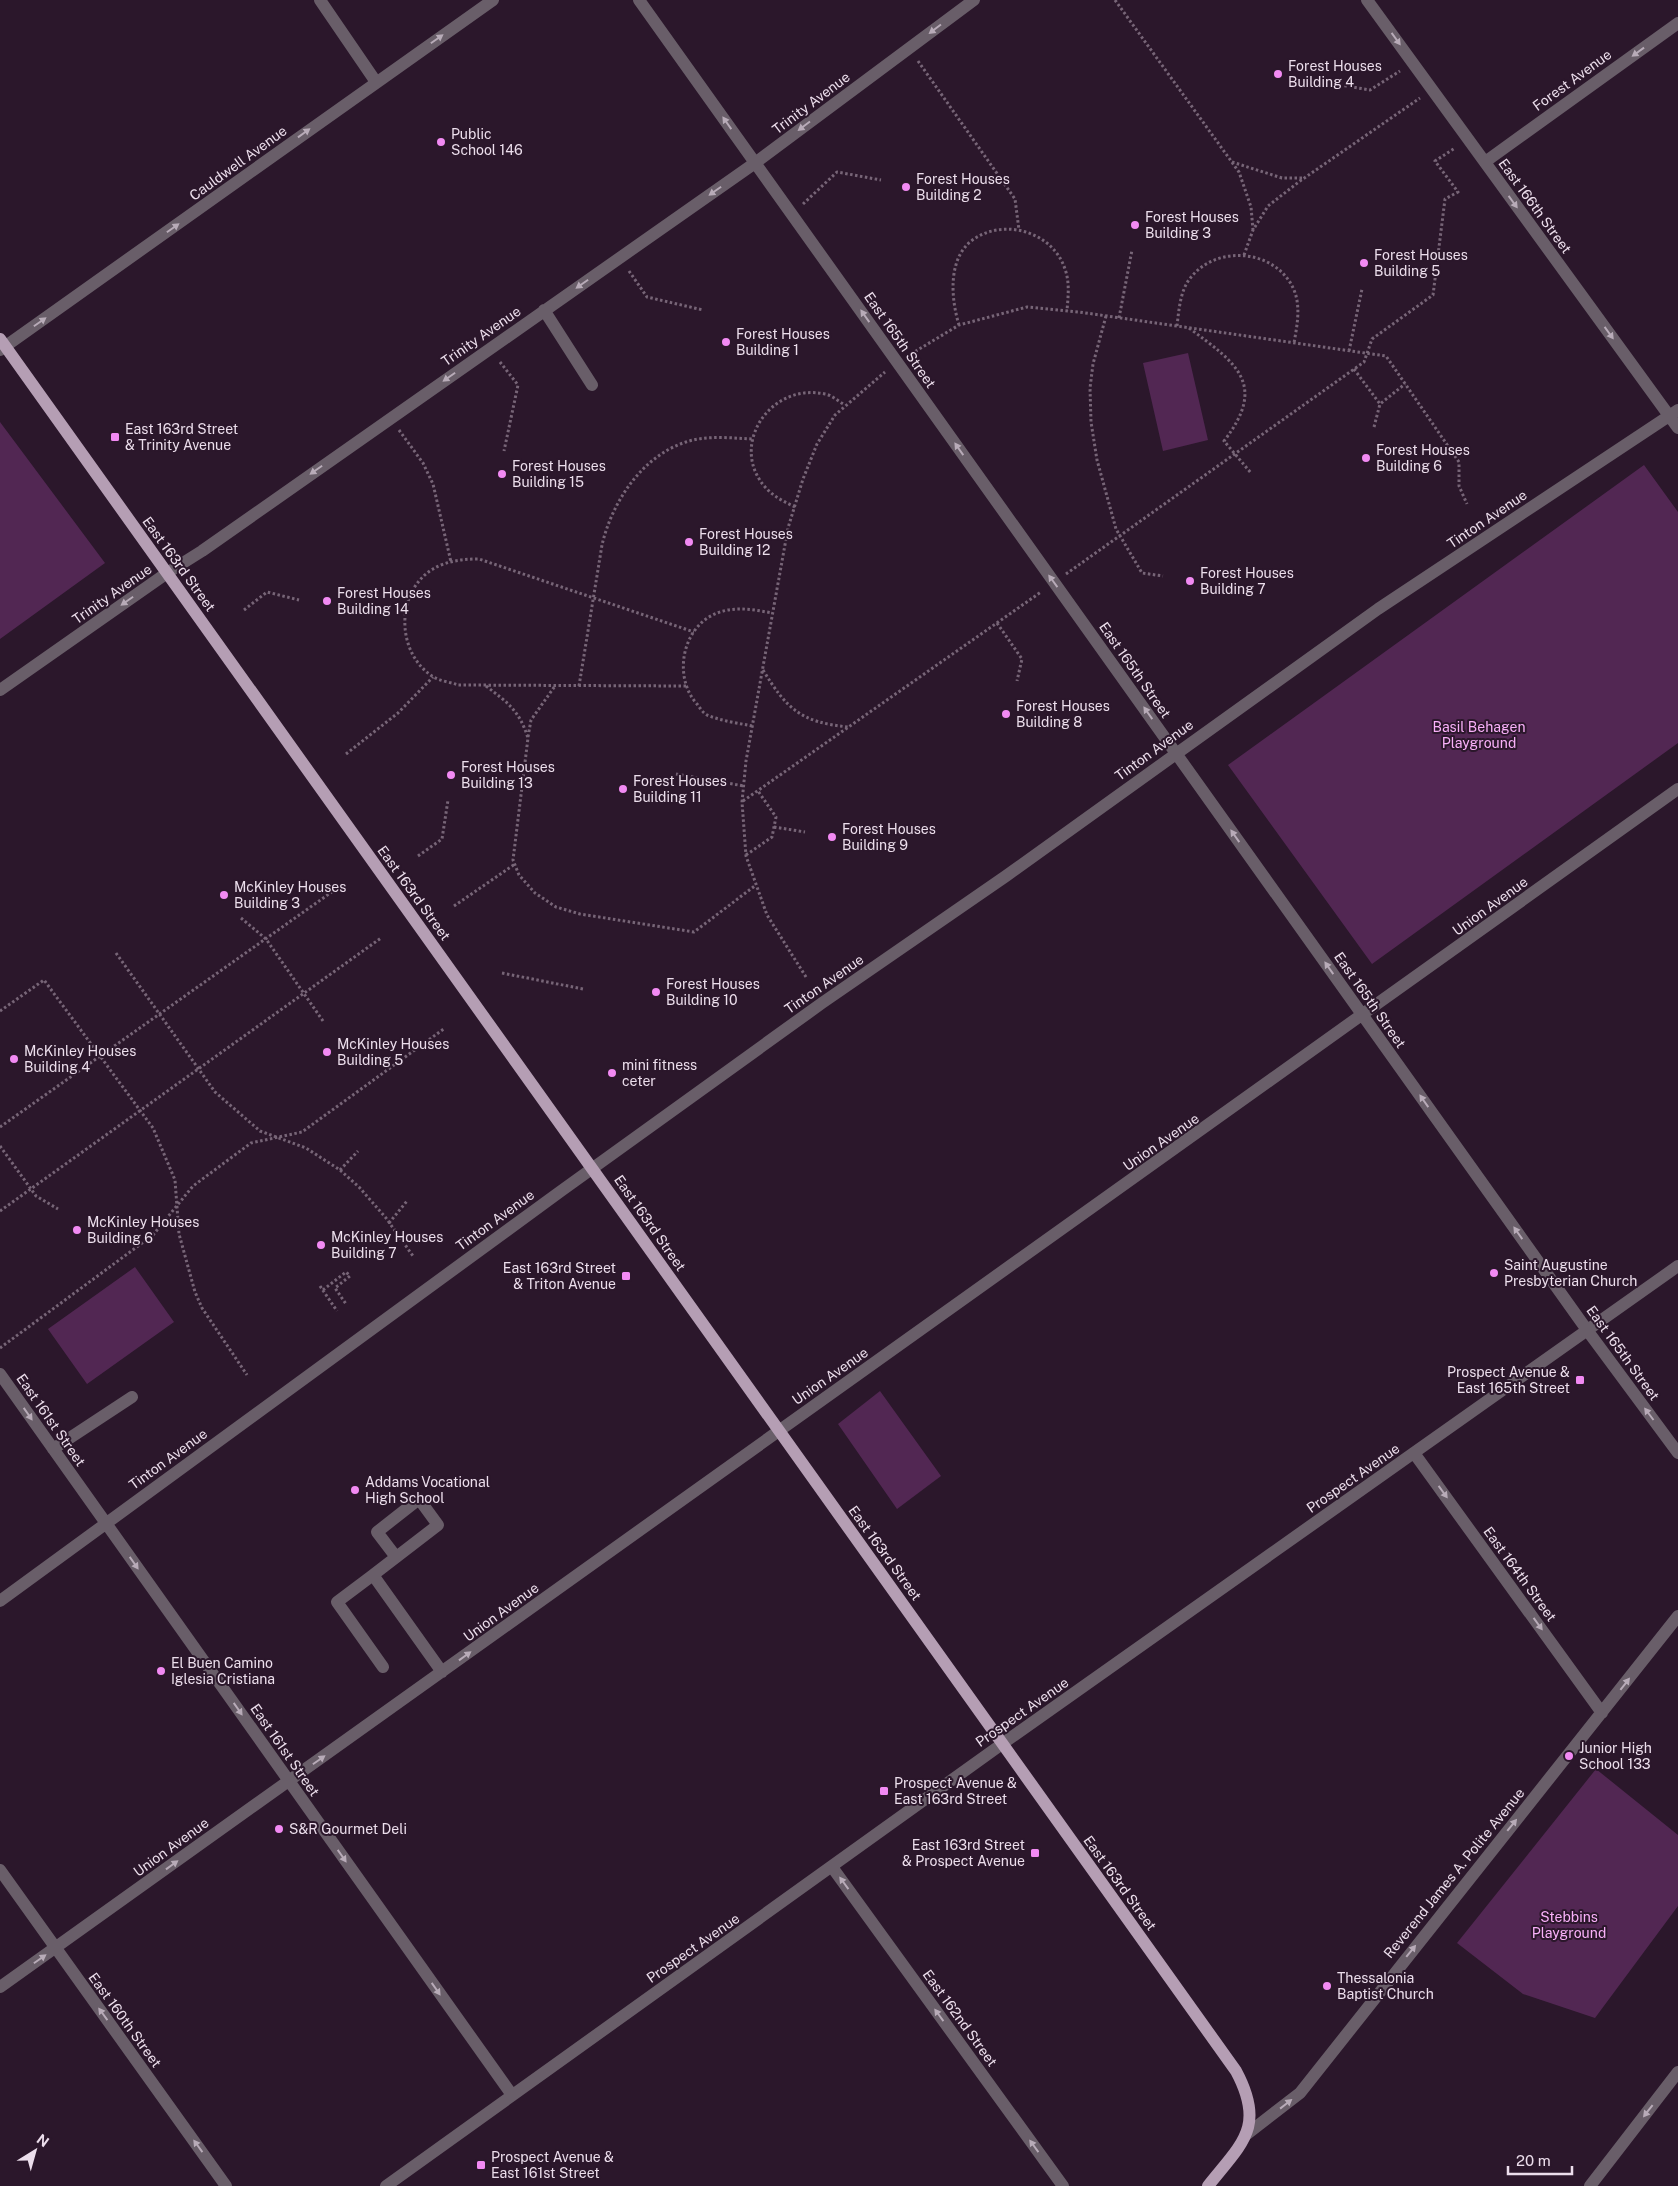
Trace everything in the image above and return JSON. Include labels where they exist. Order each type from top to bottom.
[{"type":"main road","name":"East 163rd Street","points":[[2,345],[167,573],[1236,2071],[1250,2105],[1250,2126],[1247,2134]]},
{"type":"main road","name":"Reverend James A. Polite Avenue","points":[[1208,2186],[1247,2134]]},
{"type":"street","points":[[320,0],[376,82]]},
{"type":"street","name":"Cauldwell Avenue","points":[[2,345],[493,0]]},
{"type":"street","name":"East 165th Street","points":[[639,0],[1587,1330],[1678,1453]]},
{"type":"street","name":"Trinity Avenue","points":[[0,690],[167,573],[202,551],[755,163],[974,0]]},
{"type":"street","name":"East 166th Street","points":[[1367,0],[1484,162],[1674,413],[1678,428]]},
{"type":"street","name":"Forest Avenue","points":[[1484,162],[1678,24]]},
{"type":"street","points":[[544,310],[592,385]]},
{"type":"street","name":"Tinton Avenue","points":[[0,1601],[592,1168],[1378,609],[1674,413]]},
{"type":"street","name":"Union Avenue","points":[[0,1987],[1363,1016],[1678,789]]},
{"type":"street","name":"Prospect Avenue","points":[[386,2186],[832,1868],[1002,1744],[1678,1266]]},
{"type":"street","name":"East 161st Street","points":[[0,1374],[512,2095]]},
{"type":"street","points":[[53,1449],[132,1396]]},
{"type":"street","name":"East 164th Street","points":[[1414,1453],[1602,1713]]},
{"type":"street","points":[[383,1667],[337,1602],[438,1525],[420,1499],[377,1532],[396,1557]]},
{"type":"street","points":[[373,1575],[442,1672]]},
{"type":"street","name":"Reverend James A. Polite Avenue","points":[[1247,2134],[1300,2093],[1397,1968],[1678,1616]]},
{"type":"street","name":"East 162nd Street","points":[[832,1868],[1063,2186]]},
{"type":"street","name":"East 160th Street","points":[[0,1870],[226,2186]]},
{"type":"street","points":[[1590,2186],[1678,2072]]},
{"type":"path","points":[[1115,0],[1231,161],[1246,189],[1251,206],[1253,230]]},
{"type":"path","points":[[909,48],[1015,199],[1019,230]]},
{"type":"path","points":[[1304,79],[1370,90],[1413,64]]},
{"type":"path","points":[[1244,256],[1253,230],[1268,206],[1303,178],[1432,90]]},
{"type":"path","points":[[742,802],[1364,362],[1372,338],[1433,295],[1444,199],[1458,192],[1436,161],[1468,139]]},
{"type":"path","points":[[1231,161],[1282,178],[1303,178]]},
{"type":"path","points":[[792,214],[837,172],[881,180]]},
{"type":"path","points":[[959,325],[953,307],[952,285],[959,259],[972,240],[991,231],[1019,230],[1040,237],[1054,249],[1065,267],[1069,283],[1067,311]]},
{"type":"path","points":[[1119,318],[1132,250]]},
{"type":"path","points":[[1177,326],[1182,296],[1191,276],[1210,260],[1232,254],[1267,262],[1281,273],[1294,290],[1298,307],[1294,343]]},
{"type":"path","points":[[619,258],[647,297],[703,310]]},
{"type":"path","points":[[1349,351],[1362,289]]},
{"type":"path","points":[[1106,316],[1093,364],[1090,388],[1091,422],[1097,460],[1116,529],[1142,573],[1163,576]]},
{"type":"path","points":[[1188,328],[1233,364],[1244,383],[1245,403],[1239,421],[1224,441],[1251,473]]},
{"type":"path","points":[[490,348],[518,385],[504,451]]},
{"type":"path","points":[[1354,369],[1380,404]]},
{"type":"path","points":[[1374,427],[1380,404],[1405,384]]},
{"type":"path","points":[[795,507],[765,488],[754,468],[752,439],[764,412],[784,398],[806,392],[827,394],[845,406]]},
{"type":"path","points":[[390,418],[423,463],[433,484],[451,562]]},
{"type":"path","points":[[579,686],[607,524],[619,499],[643,470],[664,452],[687,441],[713,438],[752,439]]},
{"type":"path","points":[[686,686],[458,685],[433,677],[421,666],[405,636],[404,615],[411,593],[422,579],[440,565],[479,559],[694,632]]},
{"type":"path","points":[[244,610],[267,592],[299,600]]},
{"type":"path","points":[[752,726],[706,715],[688,694],[684,654],[694,632],[708,618],[724,611],[744,608],[772,613]]},
{"type":"path","points":[[997,623],[1022,659],[1017,681]]},
{"type":"path","points":[[762,669],[780,697],[799,714],[824,724],[848,727]]},
{"type":"path","points":[[346,754],[398,713],[433,677]]},
{"type":"path","points":[[485,685],[509,704],[522,719],[528,738]]},
{"type":"path","points":[[555,686],[531,720],[513,860],[519,875],[535,892],[556,907],[580,914],[694,932],[756,885]]},
{"type":"path","points":[[676,774],[744,786]]},
{"type":"path","points":[[746,856],[772,837],[776,817],[758,791]]},
{"type":"path","points":[[418,856],[442,838],[448,800]]},
{"type":"path","points":[[774,827],[805,832]]},
{"type":"path","points":[[454,906],[515,864]]},
{"type":"path","points":[[0,1128],[343,884]]},
{"type":"path","points":[[241,918],[266,939],[305,992],[323,1021]]},
{"type":"path","points":[[0,1211],[381,938]]},
{"type":"path","points":[[116,953],[215,1092],[260,1130],[306,1148],[340,1170],[390,1222],[413,1256]]},
{"type":"path","points":[[502,973],[582,988]]},
{"type":"path","points":[[0,1011],[44,980],[153,1128],[176,1180],[179,1234],[195,1292],[202,1308],[247,1375]]},
{"type":"path","points":[[0,1348],[153,1235],[193,1186],[251,1143],[302,1132],[445,1028]]},
{"type":"path","points":[[0,1146],[36,1196],[58,1209]]},
{"type":"path","points":[[340,1170],[358,1151]]},
{"type":"path","points":[[390,1222],[408,1201]]},
{"type":"path","points":[[337,1311],[321,1288],[346,1272],[350,1276],[335,1288],[346,1304]]},
{"type":"green space","points":[[1188,353],[1208,440],[1163,451],[1143,363]]},
{"type":"green space","points":[[0,422],[105,563],[0,639]]},
{"type":"green space","name":"Basil Behagen Playground","points":[[1644,465],[1678,512],[1678,743],[1372,964],[1228,765]]},
{"type":"green space","points":[[135,1267],[174,1322],[87,1384],[48,1329]]},
{"type":"green space","points":[[880,1391],[941,1476],[897,1509],[838,1424]]},
{"type":"green space","name":"Stebbins Playground","points":[[1596,1769],[1678,1835],[1678,1906],[1595,2018],[1523,1994],[1457,1943]]},
{"type":"place","name":"Forest Houses Building 4","points":[[1278,74]]},
{"type":"place","name":"Public School 146","points":[[441,142]]},
{"type":"place","name":"Forest Houses Building 2","points":[[906,187]]},
{"type":"place","name":"Forest Houses Building 3","points":[[1135,225]]},
{"type":"place","name":"Forest Houses Building 5","points":[[1364,263]]},
{"type":"place","name":"Forest Houses Building 1","points":[[726,342]]},
{"type":"place","name":"East 163rd Street & Trinity Avenue","points":[[115,437]]},
{"type":"place","name":"Forest Houses Building 6","points":[[1366,458]]},
{"type":"place","name":"Forest Houses Building 15","points":[[502,474]]},
{"type":"place","name":"Forest Houses Building 12","points":[[689,542]]},
{"type":"place","name":"Forest Houses Building 7","points":[[1190,581]]},
{"type":"place","name":"Forest Houses Building 14","points":[[327,601]]},
{"type":"place","name":"Forest Houses Building 8","points":[[1006,714]]},
{"type":"place","name":"Forest Houses Building 13","points":[[451,775]]},
{"type":"place","name":"Forest Houses Building 11","points":[[623,789]]},
{"type":"place","name":"Forest Houses Building 9","points":[[832,837]]},
{"type":"place","name":"McKinley Houses Building 3","points":[[224,895]]},
{"type":"place","name":"Forest Houses Building 10","points":[[656,992]]},
{"type":"place","name":"McKinley Houses Building 5","points":[[327,1052]]},
{"type":"place","name":"McKinley Houses Building 4","points":[[14,1059]]},
{"type":"place","name":"mini fitness ceter","points":[[612,1073]]},
{"type":"place","name":"McKinley Houses Building 6","points":[[77,1230]]},
{"type":"place","name":"McKinley Houses Building 7","points":[[321,1245]]},
{"type":"place","name":"Saint Augustine Presbyterian Church","points":[[1494,1273]]},
{"type":"place","name":"East 163rd Street & Triton Avenue","points":[[626,1276]]},
{"type":"place","name":"Prospect Avenue & East 165th Street","points":[[1580,1380]]},
{"type":"place","name":"Addams Vocational High School","points":[[355,1490]]},
{"type":"place","name":"El Buen Camino Iglesia Cristiana","points":[[161,1671]]},
{"type":"place","name":"Junior High School 133","points":[[1569,1756]]},
{"type":"place","name":"Prospect Avenue & East 163rd Street","points":[[884,1791]]},
{"type":"place","name":"S&R Gourmet Deli","points":[[279,1829]]},
{"type":"place","name":"East 163rd Street & Prospect Avenue","points":[[1035,1853]]},
{"type":"place","name":"Thessalonia Baptist Church","points":[[1327,1986]]},
{"type":"place","name":"Prospect Avenue & East 161st Street","points":[[481,2165]]}]
